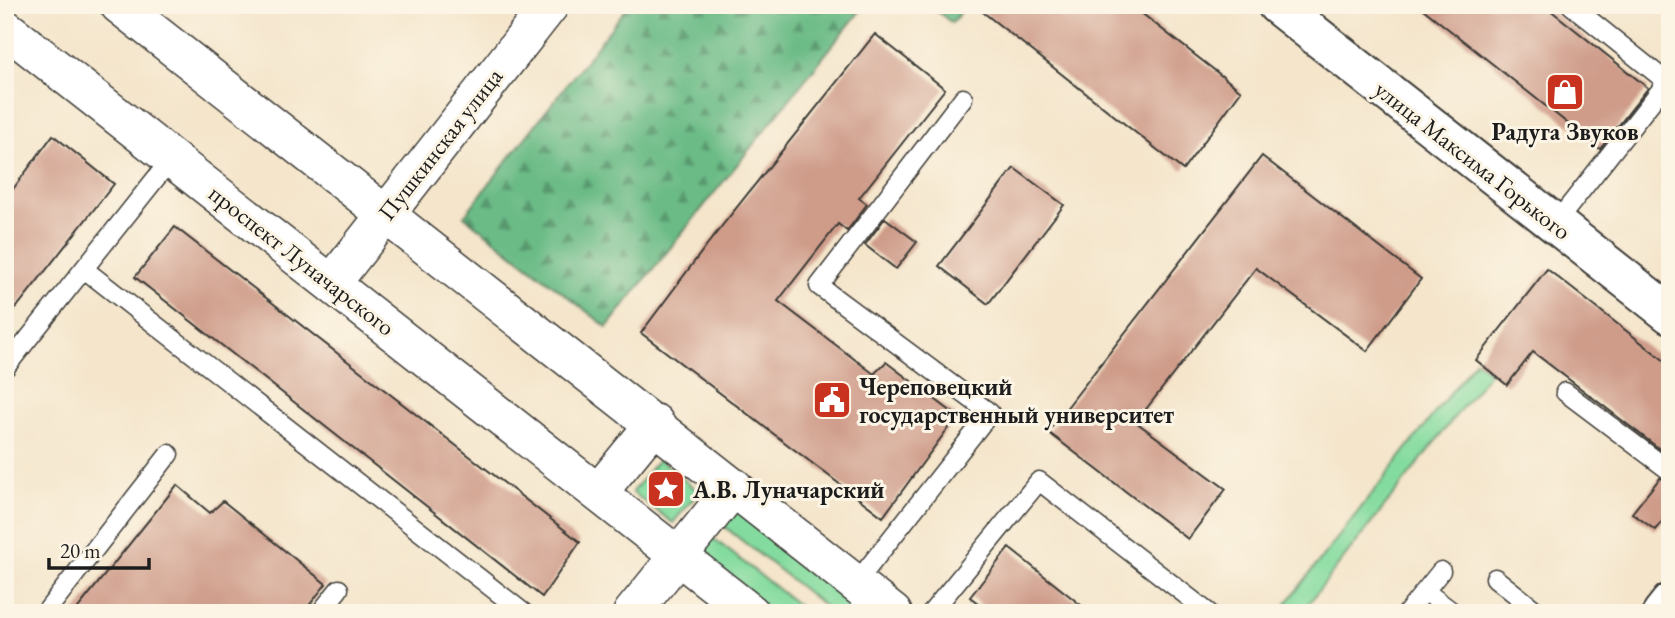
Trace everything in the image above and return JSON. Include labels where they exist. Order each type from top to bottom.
[{"type":"street","points":[[119,5],[893,613]]},
{"type":"street","name":"улица Максима Горького","points":[[1277,5],[1670,314]]},
{"type":"street","name":"Пушкинская улица","points":[[332,283],[535,10]]},
{"type":"street","name":"проспект Луначарского","points":[[5,27],[751,613]]},
{"type":"street","points":[[598,493],[654,423]]},
{"type":"street","points":[[632,613],[734,487]]},
{"type":"street","points":[[1662,613],[1670,603]]},
{"type":"lane","points":[[1555,223],[1668,80],[1571,5]]},
{"type":"lane","points":[[856,583],[990,413],[819,286],[963,97]]},
{"type":"lane","points":[[5,368],[12,346],[84,269],[172,158]]},
{"type":"lane","points":[[84,269],[524,613]]},
{"type":"lane","points":[[1564,392],[1670,471]]},
{"type":"lane","points":[[45,613],[169,454]]},
{"type":"lane","points":[[931,613],[1039,481],[1209,613]]},
{"type":"lane","points":[[1407,613],[1441,571]]},
{"type":"lane","points":[[1495,578],[1539,613]]},
{"type":"lane","points":[[320,613],[339,589]]},
{"type":"lane","points":[[1424,591],[1454,613]]},
{"type":"green space","points":[[629,5],[865,5],[607,327],[464,216]]},
{"type":"green space","points":[[929,5],[966,5],[952,23]]},
{"type":"green space","points":[[1476,360],[1490,372],[1301,613],[1279,613]]},
{"type":"green space","points":[[659,459],[699,492],[673,523],[632,492]]},
{"type":"green space","points":[[737,503],[873,613],[833,613],[720,523]]},
{"type":"green space","points":[[709,535],[808,613],[772,613],[696,554]]},
{"type":"building","points":[[974,5],[1131,5],[1241,91],[1183,170]]},
{"type":"building","points":[[1418,5],[1544,5],[1648,88],[1600,149]]},
{"type":"building","points":[[875,34],[945,89],[859,198],[867,204],[847,231],[838,224],[778,301],[874,374],[886,362],[957,416],[883,517],[641,333],[706,246]]},
{"type":"building","points":[[53,135],[114,184],[5,322],[5,200]]},
{"type":"building","points":[[1262,156],[1421,279],[1367,351],[1256,268],[1136,422],[1226,489],[1188,539],[1048,432]]},
{"type":"building","points":[[1014,168],[1064,205],[988,304],[939,266]]},
{"type":"building","points":[[885,218],[917,242],[896,269],[865,245]]},
{"type":"building","points":[[175,227],[580,542],[542,597],[135,277]]},
{"type":"building","points":[[1547,269],[1670,365],[1670,457],[1533,352],[1507,385],[1476,360]]},
{"type":"building","points":[[1660,478],[1670,482],[1670,512],[1655,530],[1632,513]]},
{"type":"building","points":[[177,485],[210,513],[223,501],[326,584],[303,613],[74,613]]},
{"type":"building","points":[[1009,548],[1091,613],[991,613],[970,597]]},
{"type":"place","name":"Радуга Звуков","points":[[1565,92]]},
{"type":"place","name":"Череповецкий государственный университет","points":[[832,400]]},
{"type":"place","name":"А.В. Луначарский","points":[[666,489]]}]
